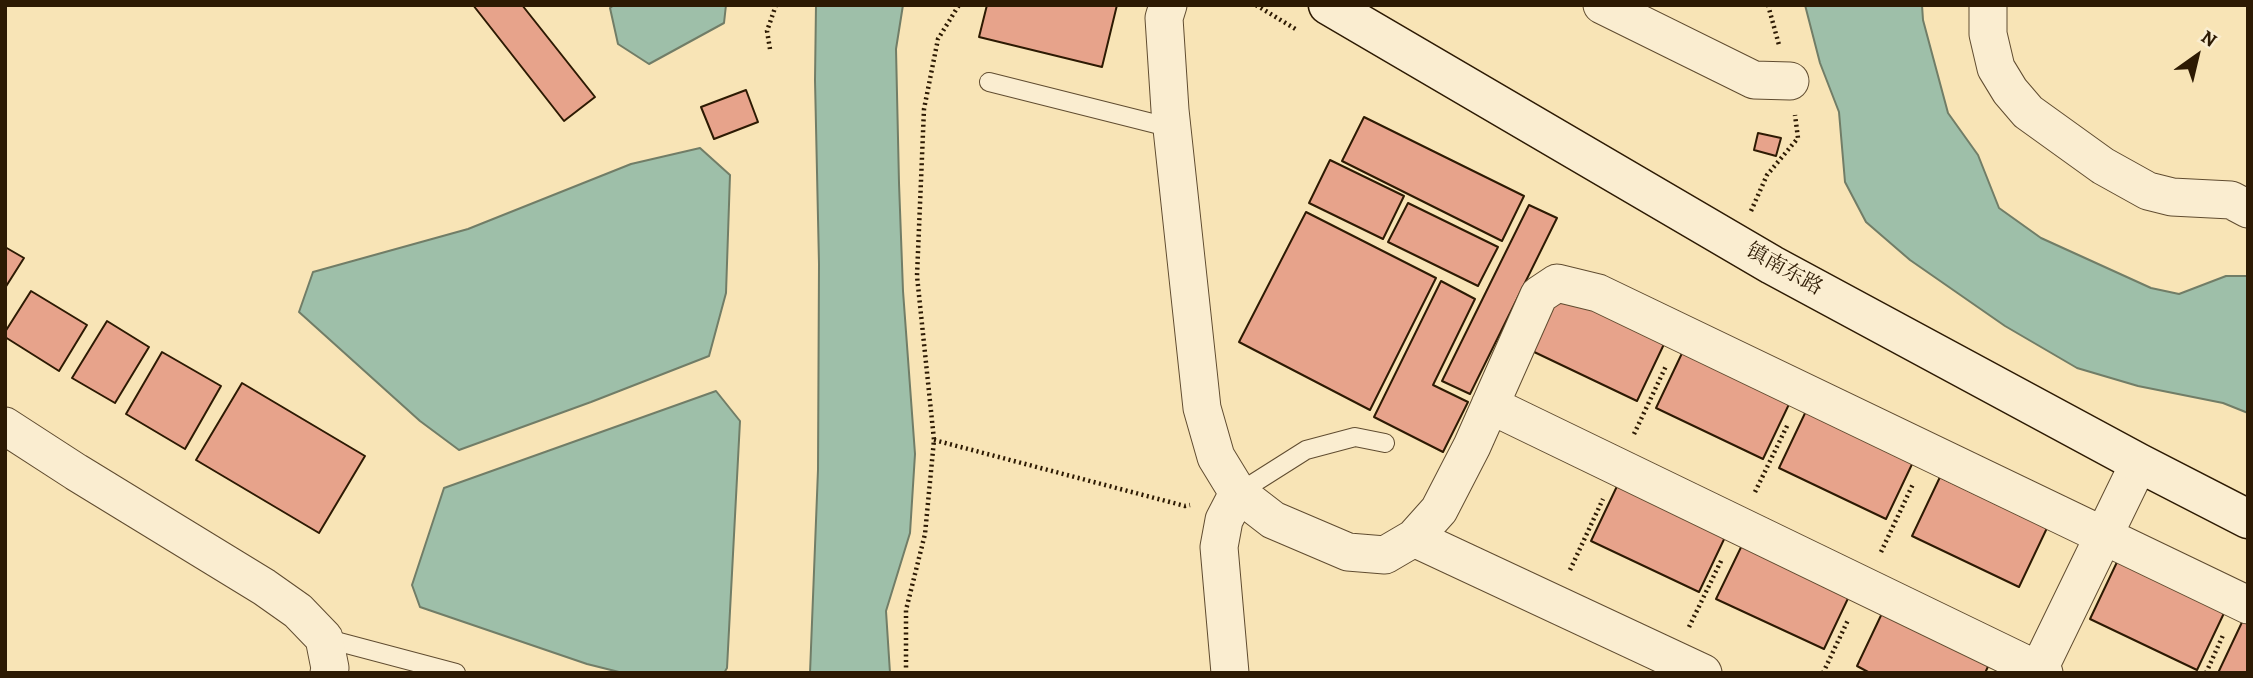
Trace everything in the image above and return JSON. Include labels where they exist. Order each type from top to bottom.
[{"type":"street","points":[[1168,5],[1164,18],[1172,128],[1202,408],[1216,457],[1238,493],[1273,520],[1348,552],[1385,555],[1414,538],[1439,510],[1472,446],[1538,295],[1557,283],[1598,293],[2248,605]]},
{"type":"street","name":"镇南东路","points":[[1328,5],[1772,265],[2248,519]]},
{"type":"street","points":[[1602,5],[1754,80],[1790,81]]},
{"type":"street","points":[[1988,5],[1988,34],[1996,68],[2010,91],[2028,112],[2103,166],[2148,191],[2172,197],[2231,200],[2248,209]]},
{"type":"street","points":[[1490,405],[2040,672],[2139,463]]},
{"type":"street","points":[[5,426],[264,587],[298,611],[327,655]]},
{"type":"street","points":[[1230,673],[1219,547],[1224,520],[1238,493]]},
{"type":"street","points":[[1414,538],[1703,673]]},
{"type":"lane","points":[[989,82],[1172,128]]},
{"type":"lane","points":[[1238,493],[1306,450],[1355,437],[1385,443]]},
{"type":"lane","points":[[327,655],[456,673]]},
{"type":"path","points":[[770,49],[767,31],[776,5]]},
{"type":"path","points":[[906,673],[906,610],[925,534],[934,440],[917,276],[924,109],[939,39],[959,5]]},
{"type":"path","points":[[934,440],[1185,506],[1238,493]]},
{"type":"shaded area","points":[[614,5],[726,5],[724,23],[649,64],[618,44],[610,8]]},
{"type":"shaded area","points":[[816,5],[903,5],[896,49],[899,183],[903,291],[915,454],[910,533],[886,611],[890,673],[810,673],[818,470]]},
{"type":"shaded area","points":[[1805,5],[1922,5],[1923,20],[1948,113],[1978,155],[1999,208],[2041,238],[2151,288],[2179,294],[2226,276],[2248,276],[2248,413],[2223,403],[2138,386],[2077,368],[2005,326],[1910,260],[1866,222],[1845,182],[1839,112],[1820,63]]},
{"type":"shaded area","points":[[700,148],[730,175],[726,293],[709,356],[459,450],[420,421],[299,312],[313,272],[468,229],[631,164]]},
{"type":"shaded area","points":[[716,391],[740,421],[727,668],[724,673],[623,673],[587,664],[420,607],[412,585],[444,488]]},
{"type":"building","points":[[473,5],[522,5],[595,97],[564,121]]},
{"type":"building","points":[[987,5],[1117,5],[1102,67],[979,37]]},
{"type":"building","points":[[746,90],[758,122],[714,139],[701,107]]},
{"type":"building","points":[[1364,117],[1524,196],[1502,241],[1342,161]]},
{"type":"building","points":[[1758,133],[1781,138],[1776,156],[1754,150]]},
{"type":"building","points":[[1330,160],[1404,196],[1383,239],[1309,203]]},
{"type":"building","points":[[1408,203],[1498,247],[1478,286],[1388,242]]},
{"type":"building","points":[[1529,205],[1557,218],[1470,394],[1442,381]]},
{"type":"building","points":[[1306,212],[1436,278],[1370,410],[1239,342]]},
{"type":"building","points":[[5,247],[24,258],[5,288]]},
{"type":"building","points":[[1441,281],[1475,299],[1433,385],[1468,402],[1443,452],[1374,417]]},
{"type":"building","points":[[31,291],[87,325],[59,371],[5,337],[5,332]]},
{"type":"building","points":[[1558,291],[1665,342],[1637,401],[1530,350]]},
{"type":"building","points":[[107,321],[149,347],[115,403],[72,378]]},
{"type":"building","points":[[1684,349],[1791,400],[1763,459],[1656,408]]},
{"type":"building","points":[[162,352],[221,386],[185,449],[126,414]]},
{"type":"building","points":[[242,383],[365,456],[319,533],[196,460]]},
{"type":"building","points":[[1807,409],[1914,460],[1886,519],[1779,468]]},
{"type":"building","points":[[1940,477],[2047,528],[2019,587],[1912,536]]},
{"type":"building","points":[[1619,482],[1727,533],[1699,592],[1591,541]]},
{"type":"building","points":[[1745,539],[1852,590],[1824,649],[1716,599]]},
{"type":"building","points":[[2118,560],[2225,611],[2197,670],[2090,619]]},
{"type":"building","points":[[1885,607],[1992,658],[1985,673],[1870,673],[1857,666]]},
{"type":"building","points":[[2244,618],[2248,619],[2248,673],[2218,673]]}]
